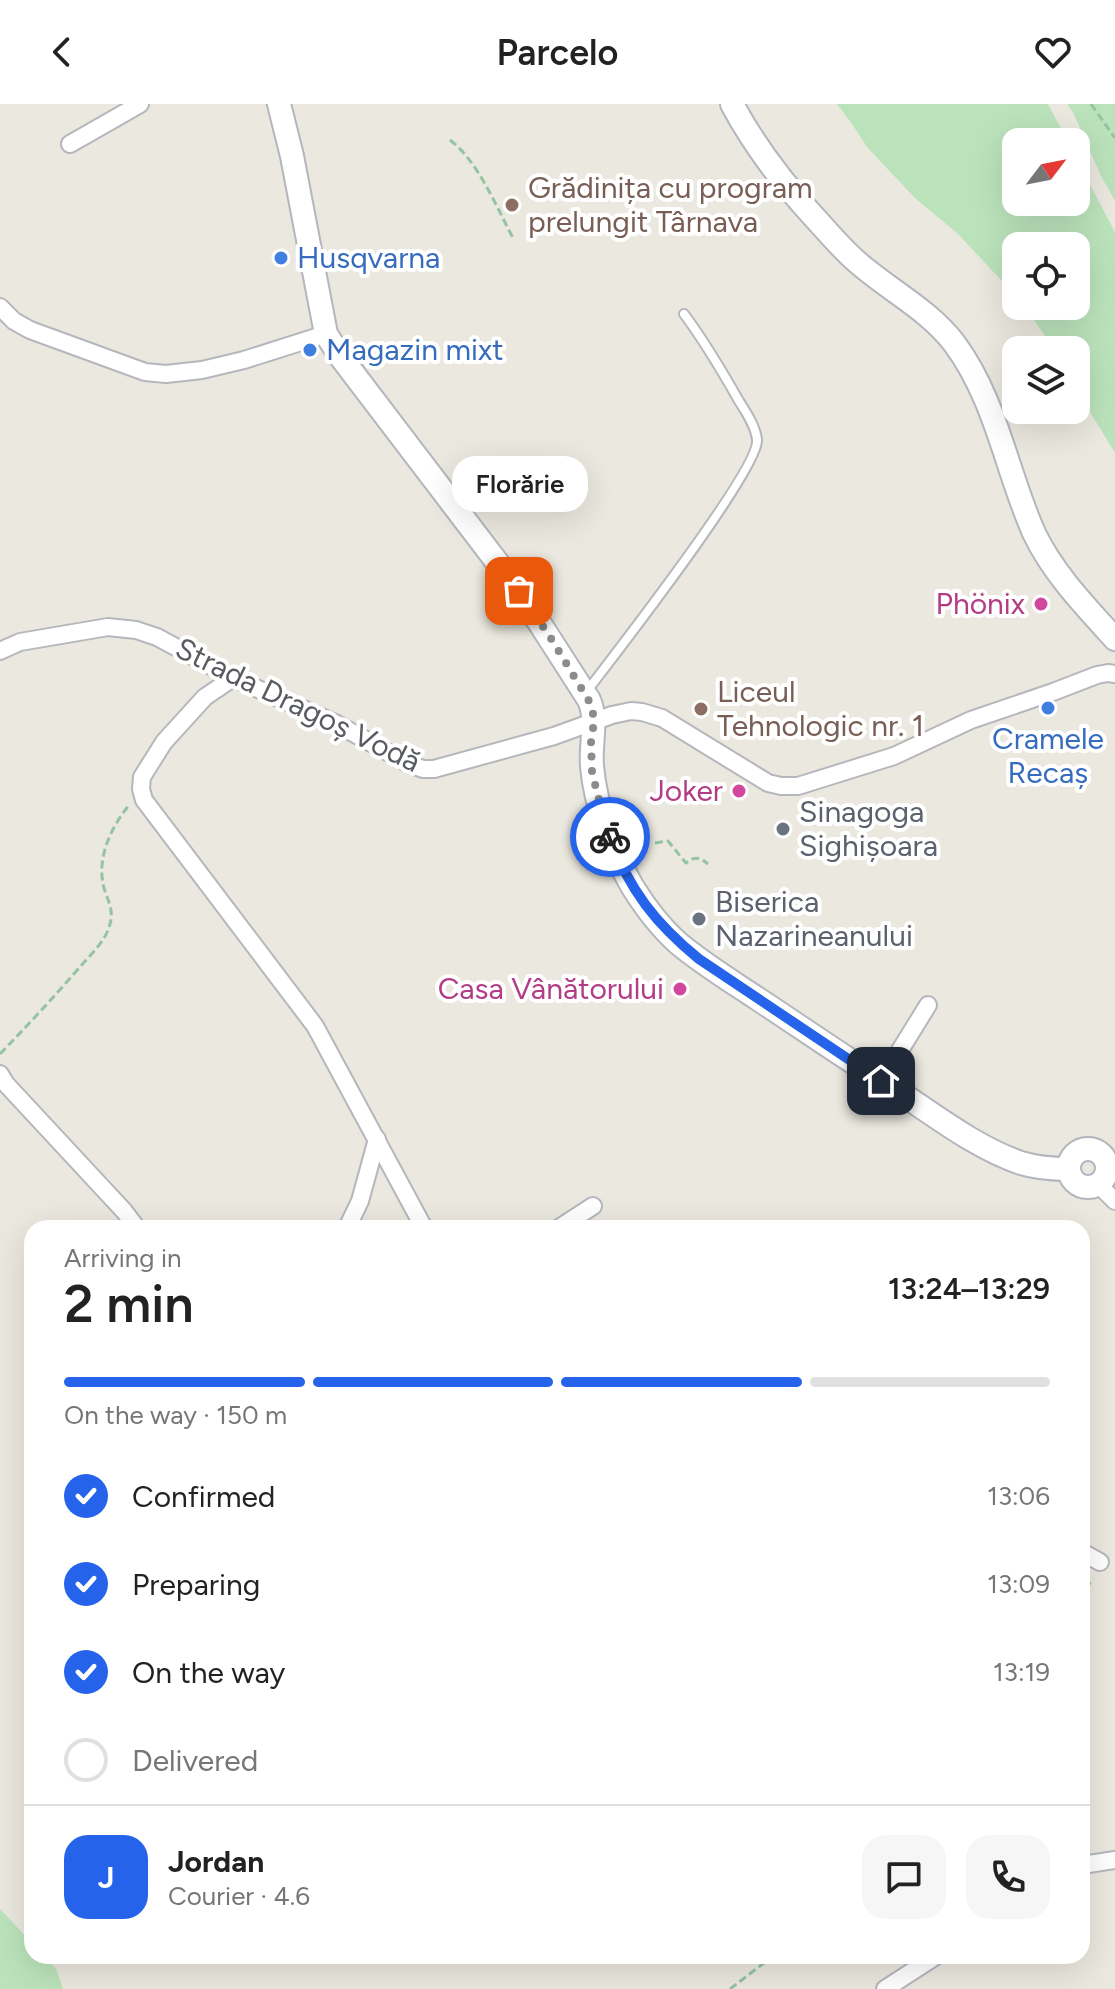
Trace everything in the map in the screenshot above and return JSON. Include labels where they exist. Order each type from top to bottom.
[{"type":"main road","points":[[279,104],[326,334],[519,591],[585,693],[592,706],[592,771],[603,816],[622,867],[654,918],[699,959],[959,1130],[1002,1155],[1038,1167],[1069,1169]]},
{"type":"main road","points":[[732,104],[780,180],[838,243],[856,261],[930,318],[953,341],[987,403],[1036,536],[1067,585],[1115,639]]},
{"type":"main road","points":[[1082,1150],[1109,1151],[1106,1174],[1098,1184],[1079,1185],[1069,1169],[1073,1157],[1082,1150]]},
{"type":"street","points":[[70,144],[140,104]]},
{"type":"street","points":[[0,307],[14,321],[30,330],[145,372],[166,374],[202,370],[244,360],[326,334]]},
{"type":"street","name":"Strada Dragoș Vodă","points":[[0,651],[34,639],[108,627],[157,637],[233,678],[337,724],[423,769],[434,769],[554,736],[631,711],[651,714],[761,780],[791,787],[894,756],[971,720],[1054,696],[1097,675],[1115,674]]},
{"type":"street","points":[[233,678],[205,697],[173,730],[142,777],[144,800],[315,1026],[420,1220]]},
{"type":"street","points":[[881,1081],[928,1005]]},
{"type":"street","points":[[0,1074],[131,1220]]},
{"type":"street","points":[[351,1220],[360,1201],[377,1139]]},
{"type":"street","points":[[1098,1184],[1115,1201]]},
{"type":"street","points":[[571,1220],[593,1206]]},
{"type":"street","points":[[1090,1556],[1100,1562]]},
{"type":"street","points":[[1090,1864],[1115,1860]]},
{"type":"street","points":[[885,1989],[924,1964]]},
{"type":"lane","points":[[585,693],[679,568],[741,478],[755,452],[757,440],[746,413],[713,354],[684,314]]},
{"type":"path","points":[[1091,104],[1115,138]]},
{"type":"path","points":[[450,140],[462,148],[472,162],[514,240]]},
{"type":"path","points":[[0,1054],[54,998],[109,929],[112,909],[102,879],[105,850],[119,817],[141,789]]},
{"type":"path","points":[[655,843],[668,841],[686,863],[697,857],[708,864]]},
{"type":"path","points":[[1090,1583],[1100,1562]]},
{"type":"path","points":[[730,1989],[763,1964]]},
{"type":"green space","points":[[837,104],[1048,104],[1061,128],[1002,128],[1002,216],[1090,216],[1090,185],[1115,232],[1115,453],[1090,412],[1090,336],[1045,336],[1034,320],[1090,320],[1090,232],[1002,232],[1002,281],[958,234],[915,198],[867,147]]},
{"type":"green space","points":[[1067,104],[1115,104],[1115,201],[1090,151],[1090,128],[1080,128]]},
{"type":"green space","points":[[0,1909],[24,1934],[24,1964],[51,1964],[63,1989],[0,1989]]},
{"type":"way so far","points":[[519,591],[592,706],[592,771],[610,837]]},
{"type":"place","name":"Grădinița cu program prelungit Târnava","points":[[512,205]]},
{"type":"place","name":"Husqvarna","points":[[281,258]]},
{"type":"place","name":"Magazin mixt","points":[[310,350]]},
{"type":"place","name":"Florărie","points":[[519,591]]},
{"type":"place","name":"Phönix","points":[[1041,604]]},
{"type":"place","name":"Cramele Recaș","points":[[1048,708]]},
{"type":"place","name":"Liceul Tehnologic nr. 1","points":[[701,709]]},
{"type":"place","name":"Joker","points":[[739,791]]},
{"type":"place","name":"Sinagoga Sighișoara","points":[[783,829]]},
{"type":"place","name":"Biserica Nazarineanului","points":[[699,919]]},
{"type":"place","name":"Casa Vânătorului","points":[[680,989]]},
{"type":"route","points":[[610,837],[631,885],[654,918],[677,942],[881,1081]]}]
